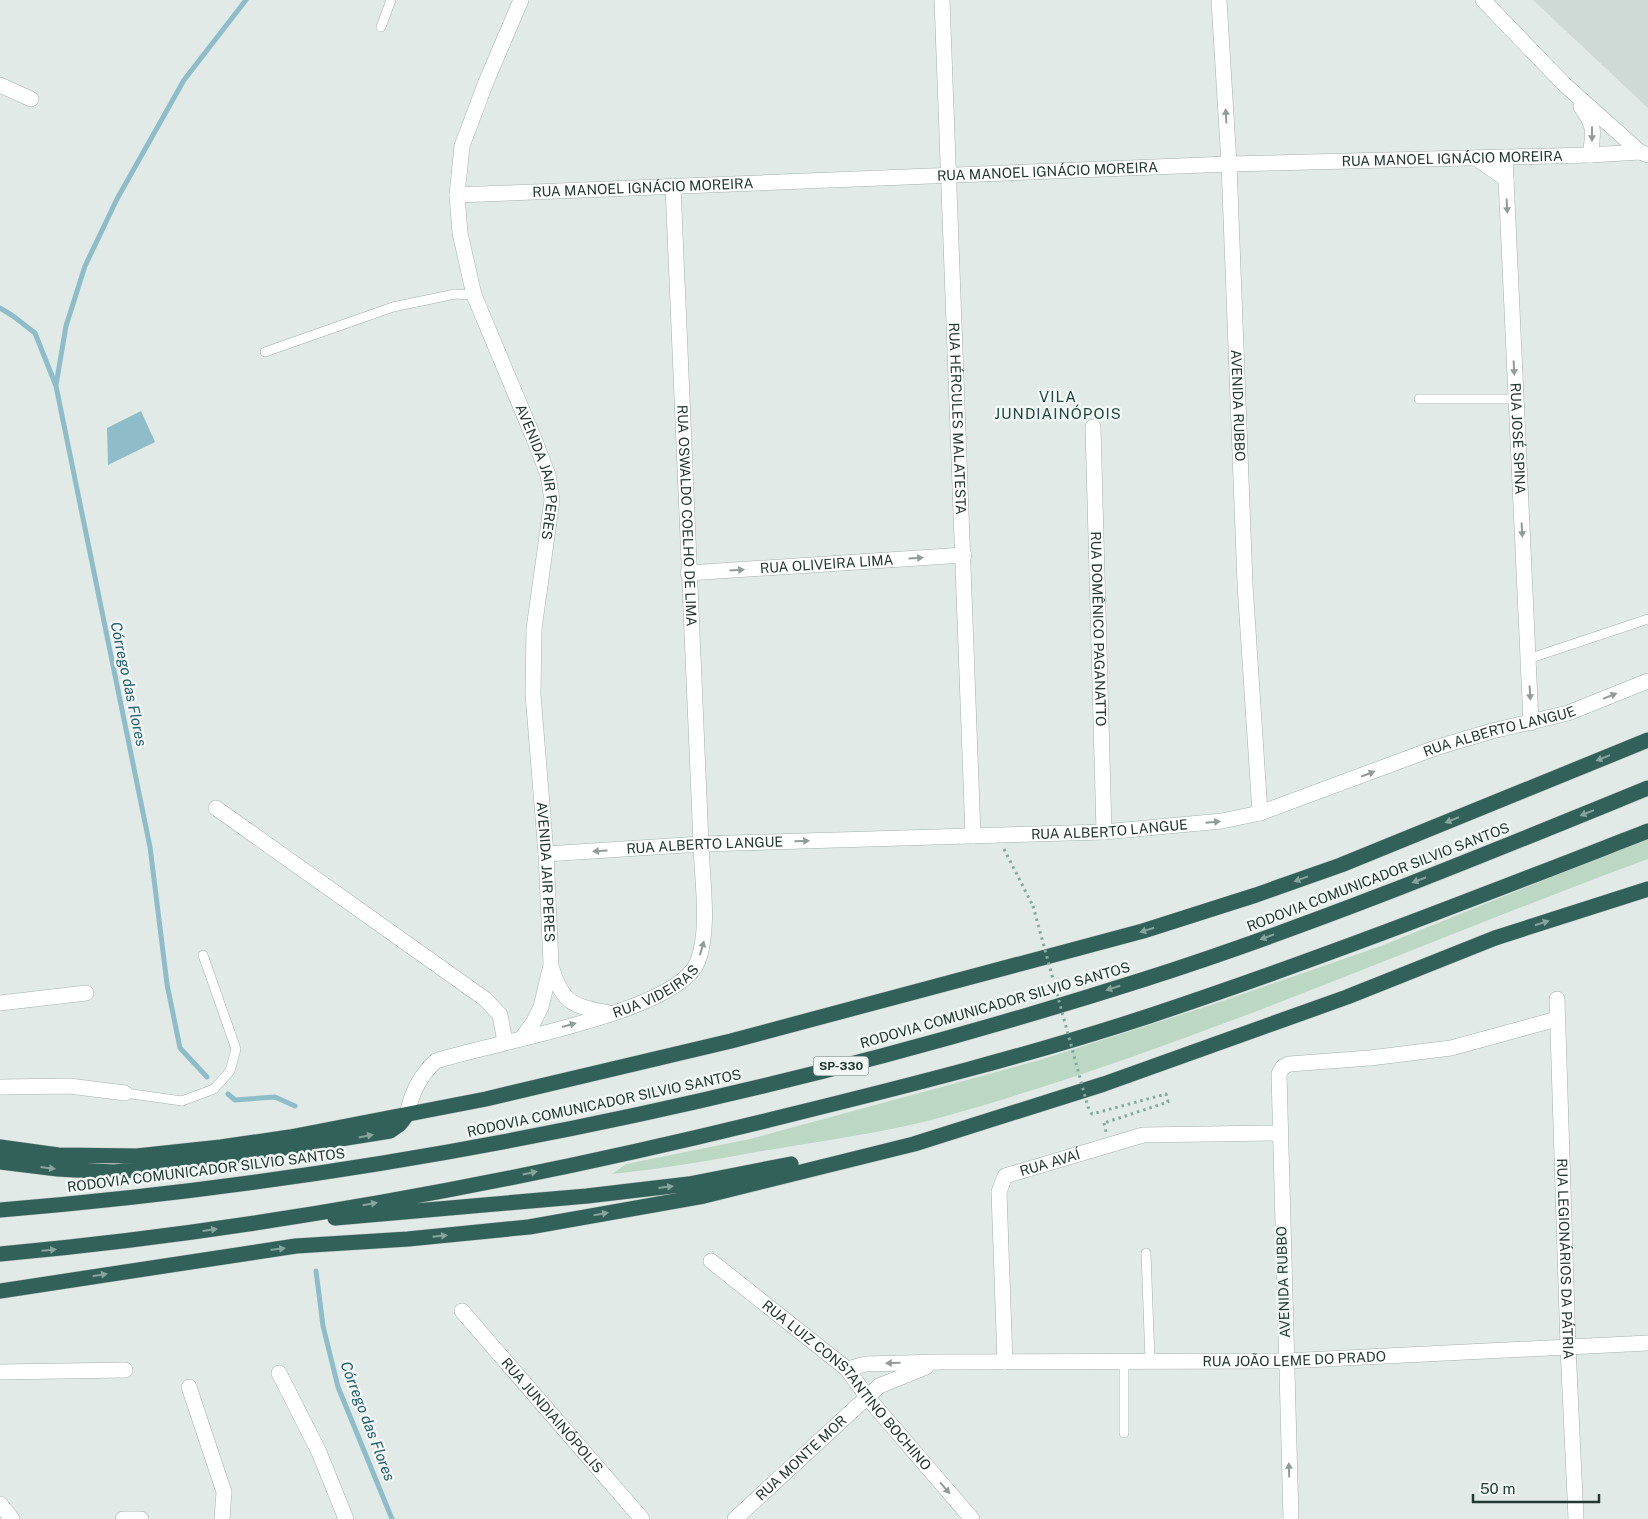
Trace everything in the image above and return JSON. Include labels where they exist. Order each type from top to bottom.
[{"type":"highway","points":[[0,1147],[58,1155],[137,1156],[231,1146],[406,1115],[731,1041],[1143,931],[1341,865],[1648,740]]},
{"type":"highway","name":"RODOVIA COMUNICADOR SILVIO SANTOS","points":[[0,1210],[96,1202],[307,1176],[486,1146],[676,1106],[911,1048],[1142,980],[1263,938],[1443,871],[1648,788]]},
{"type":"highway","name":"SP-330","points":[[0,1254],[104,1245],[269,1222],[489,1182],[683,1142],[912,1084],[1144,1017],[1256,979],[1648,831]]},
{"type":"highway","points":[[0,1291],[296,1246],[408,1240],[529,1227],[704,1196],[914,1144],[1104,1084],[1347,997],[1495,938],[1648,889]]},
{"type":"highway","points":[[0,1162],[58,1169],[114,1172],[166,1167],[390,1131],[400,1124],[406,1115]]},
{"type":"highway","points":[[269,1222],[396,1214],[689,1184],[825,1157],[848,1150],[914,1144]]},
{"type":"street","name":"AVENIDA JAIR PERES","points":[[522,0],[486,82],[462,146],[456,195],[460,233],[474,295],[536,441],[548,475],[552,500],[534,629],[533,694],[546,854],[551,965],[558,989],[567,999],[585,1008],[612,1014]]},
{"type":"street","name":"RUA HÉRCULES MALATESTA","points":[[942,0],[973,836]]},
{"type":"street","name":"AVENIDA RUBBO","points":[[1219,0],[1229,164],[1245,584],[1260,812]]},
{"type":"street","points":[[1483,0],[1565,86],[1644,154]]},
{"type":"street","points":[[0,86],[31,99]]},
{"type":"street","points":[[1565,86],[1591,120],[1593,129],[1590,155]]},
{"type":"street","name":"RUA MANOEL IGNÁCIO MOREIRA","points":[[456,195],[950,177],[1229,164],[1644,154]]},
{"type":"street","name":"RUA JOSÉ SPINA","points":[[1505,157],[1531,722]]},
{"type":"street","points":[[1476,158],[1506,179]]},
{"type":"street","name":"RUA OSWALDO COELHO DE LIMA","points":[[673,186],[688,574],[701,844]]},
{"type":"street","name":"RUA DOMÊNICO PAGANATTO","points":[[1093,427],[1104,832]]},
{"type":"street","name":"RUA OLIVEIRA LIMA","points":[[688,574],[964,555]]},
{"type":"street","name":"RUA ALBERTO LANGUE","points":[[546,854],[701,844],[1104,832],[1222,821],[1260,812],[1438,747],[1492,731],[1568,713],[1648,681]]},
{"type":"street","points":[[216,808],[485,999],[500,1015],[505,1042]]},
{"type":"street","name":"RUA VIDEIRAS","points":[[522,1038],[644,1004],[688,978],[698,964],[704,940],[701,844]]},
{"type":"street","name":"AVENIDA JAIR PERES","points":[[522,1038],[533,1023],[541,1007],[551,965]]},
{"type":"street","points":[[0,1003],[86,993]]},
{"type":"street","name":"RUA LEGIONÁRIOS DA PÁTRIA","points":[[1557,999],[1556,1019],[1568,1348],[1576,1519]]},
{"type":"street","name":"AVENIDA RUBBO","points":[[1291,1519],[1285,1361],[1279,1074],[1283,1067],[1289,1064],[1386,1056],[1451,1048],[1556,1019]]},
{"type":"street","points":[[406,1115],[415,1087],[425,1070],[436,1061],[522,1038]]},
{"type":"street","points":[[0,1088],[69,1086],[124,1093]]},
{"type":"street","name":"RUA AVAÍ","points":[[1005,1362],[999,1192],[1005,1176],[1143,1135],[1279,1133]]},
{"type":"street","name":"RUA LUIZ CONSTANTINO BOCHINO","points":[[712,1261],[847,1369],[868,1398],[972,1519]]},
{"type":"street","name":"RUA JUNDIAINÓPOLIS","points":[[462,1311],[642,1519]]},
{"type":"street","name":"RUA JOÃO LEME DO PRADO","points":[[847,1369],[866,1364],[940,1362],[1285,1361],[1648,1343]]},
{"type":"street","name":"RUA JOÃO LEME DO PRADO","points":[[868,1398],[879,1386],[901,1375],[940,1362]]},
{"type":"street","points":[[0,1372],[125,1370]]},
{"type":"street","points":[[279,1374],[319,1452],[346,1519]]},
{"type":"street","points":[[189,1387],[224,1492],[222,1519]]},
{"type":"street","name":"RUA MONTE MOR","points":[[736,1519],[868,1398]]},
{"type":"street","points":[[0,1504],[12,1519]]},
{"type":"street","points":[[124,1519],[141,1519]]},
{"type":"lane","points":[[381,27],[391,0]]},
{"type":"lane","points":[[265,352],[393,307],[455,294],[474,295]]},
{"type":"lane","points":[[1419,399],[1516,399]]},
{"type":"lane","points":[[1528,659],[1648,619]]},
{"type":"lane","points":[[124,1093],[182,1101],[214,1089],[230,1072],[236,1049],[203,955]]},
{"type":"lane","points":[[1146,1253],[1150,1361]]},
{"type":"lane","points":[[1124,1361],[1124,1433]]},
{"type":"path","points":[[997,836],[1033,906],[1088,1107],[1092,1114],[1166,1094],[1168,1102],[1104,1123]]},
{"type":"shaded area","points":[[1533,0],[1648,0],[1648,108]]},
{"type":"green space","points":[[1648,838],[1648,859],[1212,1028],[1124,1060],[1035,1089],[924,1122],[880,1131],[691,1164],[612,1174],[626,1164],[750,1139],[1043,1059],[1211,1005],[1381,946]]},
{"type":"water","points":[[141,411],[155,442],[108,465],[107,428]]},
{"type":"waterway","points":[[56,385],[66,326],[85,266],[117,199],[184,80],[246,0]]},
{"type":"waterway","name":"Córrego das Flores","points":[[0,308],[35,333],[56,386],[150,847],[167,984],[180,1048],[207,1077]]},
{"type":"waterway","name":"Córrego das Flores","points":[[228,1094],[235,1100],[275,1097],[295,1106]]},
{"type":"waterway","name":"Córrego das Flores","points":[[316,1271],[323,1326],[338,1387],[392,1519]]},
{"type":"district","name":"VILA JUNDIAINÓPOIS","points":[[1058,404]]}]
